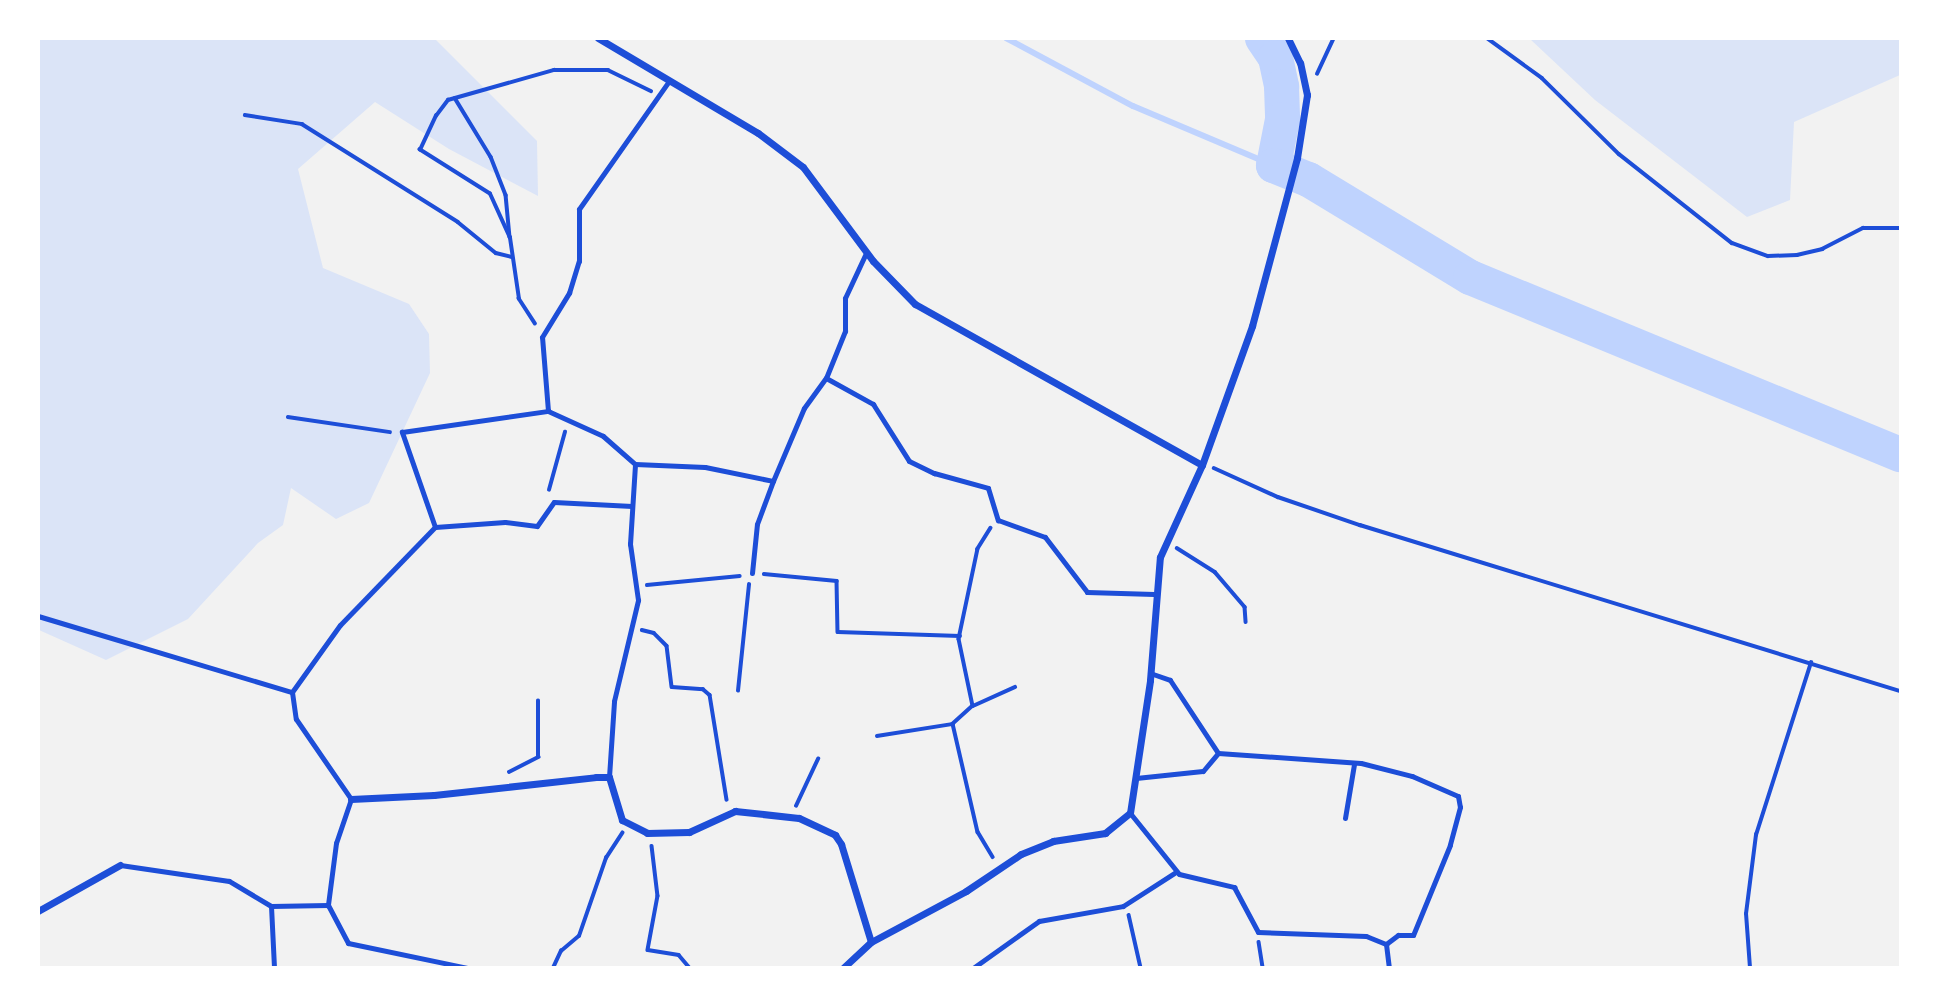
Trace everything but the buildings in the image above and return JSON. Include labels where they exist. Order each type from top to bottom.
[{"type":"street","points":[[598,38],[758,133],[803,167],[866,253],[915,304],[1202,464]]},
{"type":"street","points":[[843,968],[871,942],[1000,868],[1053,841],[1105,833],[1130,813],[1150,673],[1154,594],[1167,543],[1202,464],[1252,326],[1297,158],[1307,95],[1300,63],[1288,38]]},
{"type":"street","points":[[351,799],[485,789],[564,777],[609,777],[627,825],[652,834],[689,832],[734,811],[792,817],[835,835],[841,844],[871,942]]},
{"type":"street","points":[[38,911],[120,864]]},
{"type":"lane","points":[[548,411],[542,337],[569,293],[579,261],[578,217],[586,193],[669,81]]},
{"type":"lane","points":[[752,573],[757,524],[804,408],[826,378],[845,331],[845,298],[866,253]]},
{"type":"lane","points":[[826,378],[873,404],[909,461],[934,473],[988,488],[998,520],[1045,537],[1087,592],[1154,594]]},
{"type":"lane","points":[[435,527],[402,432],[548,411],[613,442],[635,464],[705,467],[773,481]]},
{"type":"lane","points":[[609,777],[612,709],[633,628],[637,586],[630,544],[635,464]]},
{"type":"lane","points":[[468,968],[348,943],[328,905],[336,843],[351,799],[296,719],[292,692],[340,625],[435,527],[505,522],[537,526],[554,502],[632,506]]},
{"type":"lane","points":[[38,616],[292,692]]},
{"type":"lane","points":[[1150,673],[1170,680],[1218,753]]},
{"type":"lane","points":[[1218,753],[1353,764],[1412,776],[1458,796],[1460,802],[1450,845],[1413,935],[1398,935],[1386,944]]},
{"type":"lane","points":[[1136,778],[1203,771],[1218,753]]},
{"type":"lane","points":[[1345,818],[1353,764]]},
{"type":"lane","points":[[1130,813],[1176,872],[1197,882],[1234,887],[1258,932],[1366,936],[1386,944]]},
{"type":"lane","points":[[120,864],[229,881],[246,887],[271,906],[328,905]]},
{"type":"lane","points":[[973,968],[1039,921],[1123,906],[1176,872]]},
{"type":"lane","points":[[271,906],[274,968]]},
{"type":"lane","points":[[1386,944],[1389,968]]},
{"type":"path","points":[[1307,95],[1334,38]]},
{"type":"path","points":[[1487,38],[1542,78],[1619,154],[1732,243],[1784,256],[1811,253],[1872,226],[1900,228]]},
{"type":"path","points":[[510,238],[489,194],[420,149],[436,116],[455,98],[554,70],[590,67],[626,78],[659,95]]},
{"type":"path","points":[[455,98],[491,157],[506,195],[512,257],[523,310],[542,337]]},
{"type":"path","points":[[245,114],[302,124],[458,222],[496,253],[512,257]]},
{"type":"path","points":[[288,417],[320,419],[368,432],[402,432]]},
{"type":"path","points":[[549,490],[568,420]]},
{"type":"path","points":[[1202,464],[1278,497],[1360,525],[1900,691]]},
{"type":"path","points":[[973,706],[961,661],[960,636],[978,549],[998,520]]},
{"type":"path","points":[[1167,543],[1216,572],[1245,607],[1246,622]]},
{"type":"path","points":[[752,573],[837,582],[838,632],[960,636]]},
{"type":"path","points":[[637,586],[699,578],[749,577],[738,691]]},
{"type":"path","points":[[633,628],[663,639],[670,655],[672,687],[703,689],[710,695],[728,807],[734,811]]},
{"type":"path","points":[[1750,968],[1746,914],[1754,847],[1811,663]]},
{"type":"path","points":[[877,736],[953,724],[973,706],[991,702],[1015,687]]},
{"type":"path","points":[[485,789],[489,778],[522,769],[538,757],[538,701]]},
{"type":"path","points":[[953,724],[978,832],[1000,868]]},
{"type":"path","points":[[792,817],[818,759]]},
{"type":"path","points":[[553,968],[561,951],[579,936],[606,858],[627,825]]},
{"type":"path","points":[[652,834],[658,897],[648,950],[679,955],[690,968]]},
{"type":"path","points":[[1123,906],[1136,933],[1141,968]]},
{"type":"path","points":[[1258,932],[1263,968]]},
{"type":"shaded area","points":[[39,39],[435,39],[537,141],[538,196],[449,149],[375,102],[298,169],[323,268],[409,304],[429,334],[430,373],[369,503],[336,519],[291,488],[283,525],[258,543],[188,619],[106,660],[39,630]]},
{"type":"shaded area","points":[[1530,39],[1900,39],[1900,75],[1794,122],[1790,200],[1747,217],[1595,100]]},
{"type":"waterway","points":[[1006,38],[1133,106],[1273,165]]},
{"type":"waterway","points":[[1262,38],[1275,57],[1281,86],[1282,119],[1273,165],[1308,179],[1470,277],[1900,454]]}]
